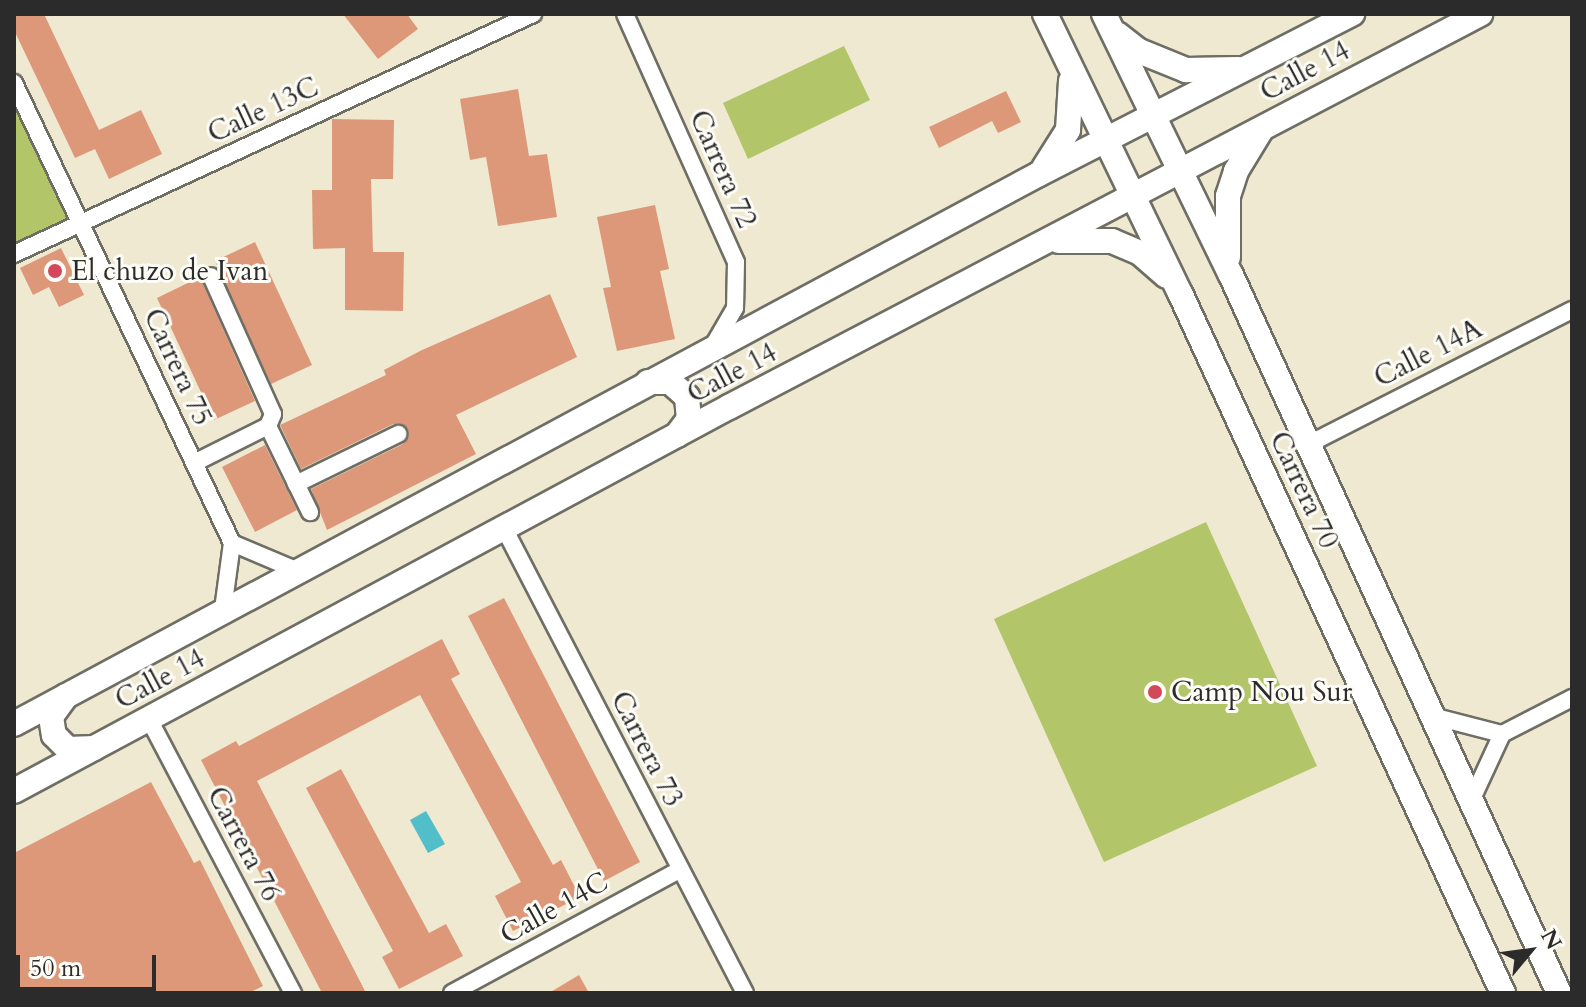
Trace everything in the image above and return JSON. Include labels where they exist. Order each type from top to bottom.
[{"type":"street","name":"Calle 13C","points":[[14,254],[533,14]]},
{"type":"street","name":"Carrera 72","points":[[625,14],[736,262],[735,308],[712,348]]},
{"type":"street","name":"Carrera 70","points":[[1045,14],[1181,295],[1503,993]]},
{"type":"street","name":"Calle 14","points":[[14,724],[1039,174],[1260,64],[1352,14]]},
{"type":"street","name":"Calle 14","points":[[14,791],[675,436],[1480,14]]},
{"type":"street","name":"Carrera 70","points":[[1105,16],[1231,275],[1559,993]]},
{"type":"street","points":[[1105,16],[1139,51],[1174,66],[1211,72],[1260,64]]},
{"type":"street","points":[[1039,174],[1056,154],[1071,117],[1073,89],[1060,48]]},
{"type":"street","name":"Carrera 75","points":[[14,83],[232,543]]},
{"type":"street","points":[[1231,275],[1225,222],[1228,196],[1242,159],[1263,127]]},
{"type":"street","points":[[1027,254],[1054,241],[1112,241],[1140,253],[1181,295]]},
{"type":"street","points":[[211,276],[273,408],[268,426],[310,512]]},
{"type":"street","name":"Calle 14A","points":[[1309,444],[1572,310]]},
{"type":"street","points":[[648,382],[670,382],[687,397],[689,419],[675,436]]},
{"type":"street","points":[[194,463],[268,426]]},
{"type":"street","points":[[296,484],[398,434]]},
{"type":"street","name":"Carrera 73","points":[[504,528],[745,993]]},
{"type":"street","points":[[223,610],[232,543],[296,570]]},
{"type":"street","points":[[68,695],[51,717],[54,735],[68,749],[95,748]]},
{"type":"street","points":[[1472,799],[1502,734],[1572,698]]},
{"type":"street","points":[[1432,716],[1502,734]]},
{"type":"street","name":"Carrera 76","points":[[149,719],[293,993]]},
{"type":"street","name":"Calle 14C","points":[[452,993],[681,869]]},
{"type":"green space","points":[[844,46],[870,100],[748,159],[723,103]]},
{"type":"green space","points":[[14,83],[81,223],[14,254]]},
{"type":"green space","name":"Camp Nou Sur","points":[[1206,522],[1317,766],[1104,862],[994,619]]},
{"type":"water","points":[[426,811],[445,844],[428,853],[410,820]]},
{"type":"building","points":[[14,14],[44,14],[99,130],[141,110],[162,154],[109,179],[95,149],[75,158],[14,30]]},
{"type":"building","points":[[343,14],[407,14],[418,29],[378,59]]},
{"type":"building","points":[[518,89],[529,156],[547,154],[557,217],[498,226],[486,157],[470,160],[460,99]]},
{"type":"building","points":[[1006,91],[1021,122],[998,133],[992,121],[939,148],[929,127]]},
{"type":"building","points":[[332,119],[394,120],[393,179],[371,179],[373,252],[404,252],[403,311],[345,310],[345,248],[313,249],[312,190],[332,190]]},
{"type":"building","points":[[655,205],[669,269],[660,271],[675,339],[617,351],[603,288],[611,287],[597,217]]},
{"type":"building","points":[[255,242],[312,365],[271,384],[215,261]]},
{"type":"building","points":[[61,248],[84,295],[59,307],[49,287],[33,295],[20,268]]},
{"type":"building","points":[[200,277],[255,401],[214,420],[157,298]]},
{"type":"building","points":[[550,294],[577,357],[456,415],[476,454],[327,530],[311,489],[403,444],[408,430],[393,424],[301,469],[280,425],[386,375],[384,370],[422,350]]},
{"type":"building","points":[[265,445],[297,510],[255,532],[222,467]]},
{"type":"building","points":[[504,598],[640,862],[604,881],[468,616]]},
{"type":"building","points":[[442,639],[460,674],[451,679],[553,865],[561,860],[580,897],[513,931],[495,896],[521,882],[420,695],[257,781],[366,993],[322,993],[201,760],[236,741],[239,746]]},
{"type":"building","points":[[341,769],[429,933],[446,924],[463,956],[399,989],[382,957],[393,951],[306,788]]},
{"type":"building","points":[[151,782],[194,863],[200,860],[263,986],[249,993],[14,993],[14,853]]},
{"type":"building","points":[[579,975],[589,993],[549,993]]},
{"type":"place","name":"El chuzo de Ivan","points":[[55,271]]},
{"type":"place","name":"Camp Nou Sur","points":[[1155,692]]}]
